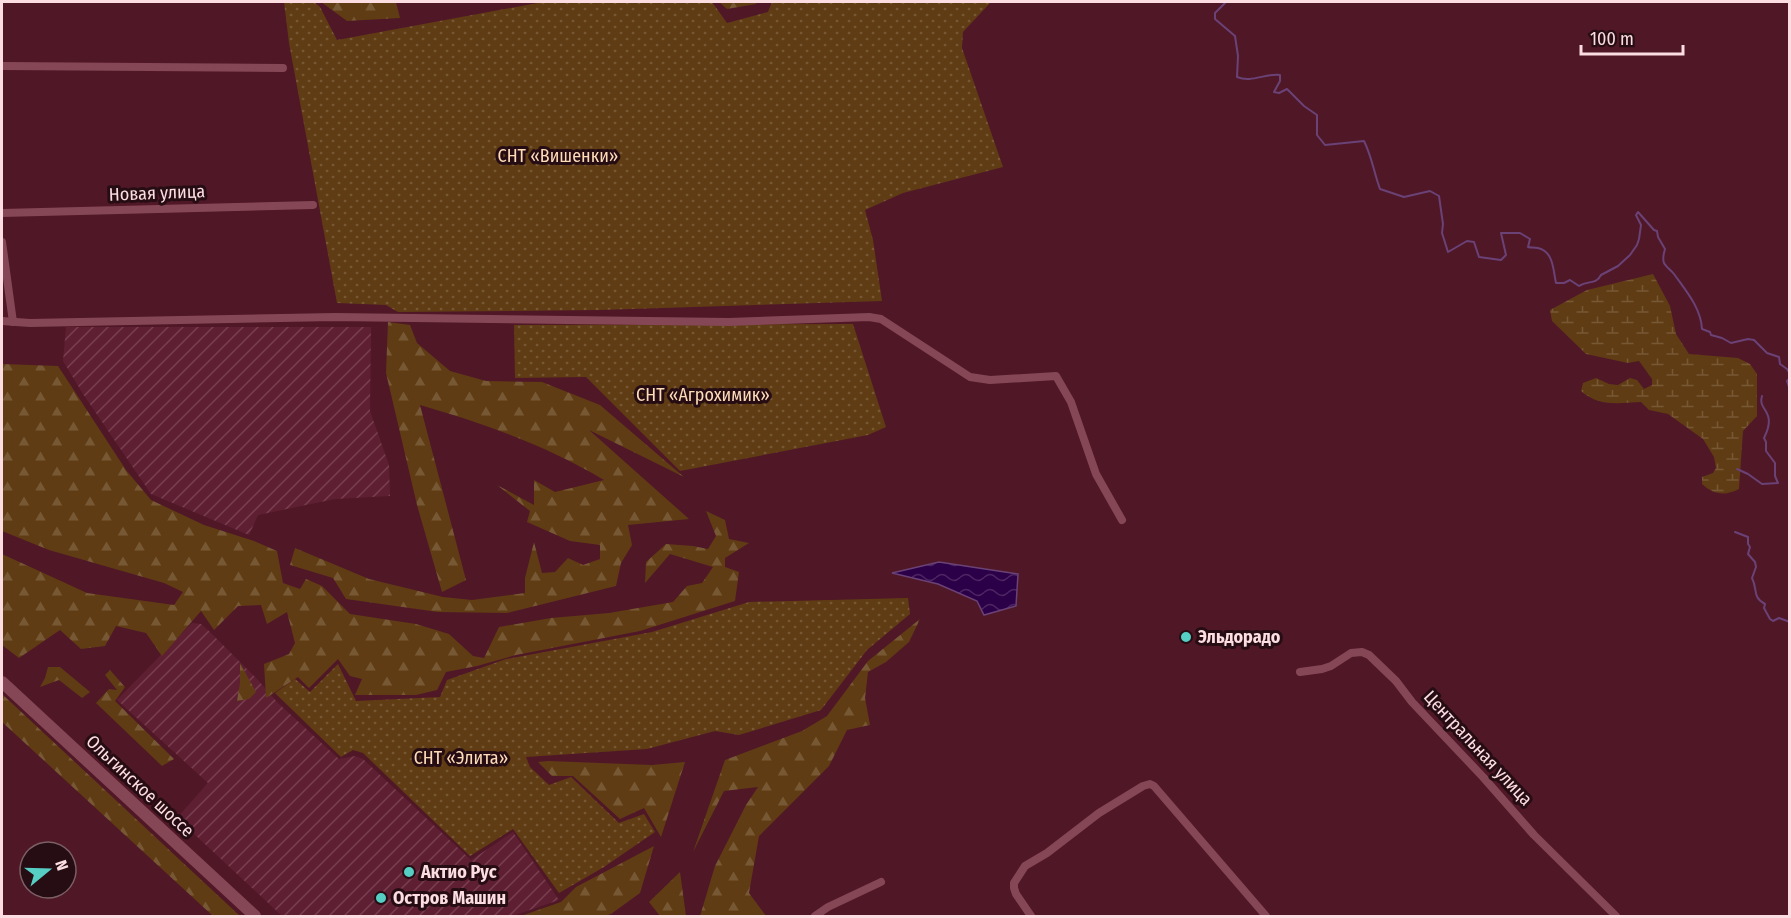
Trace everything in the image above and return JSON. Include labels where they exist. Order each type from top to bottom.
[{"type":"main road","name":"Ольгинское шоссе","points":[[2,682],[255,916]]},
{"type":"street","points":[[2,66],[283,68]]},
{"type":"street","name":"Новая улица","points":[[2,213],[313,205]]},
{"type":"street","points":[[2,242],[13,322]]},
{"type":"street","points":[[2,321],[42,323],[335,317],[705,322],[784,321],[855,316],[881,319],[970,377],[990,380],[1056,376],[1071,402],[1096,474],[1122,520]]},
{"type":"street","name":"Центральная улица","points":[[1300,672],[1331,666],[1352,652],[1370,655],[1534,835],[1616,916]]},
{"type":"street","points":[[1031,916],[1016,894],[1014,883],[1025,866],[1047,853],[1099,813],[1149,784],[1154,786],[1266,916]]},
{"type":"street","points":[[815,916],[828,907],[881,882]]},
{"type":"shaded area","points":[[66,327],[371,327],[370,411],[389,465],[390,496],[335,499],[258,515],[249,535],[151,494],[63,361]]},
{"type":"shaded area","points":[[192,623],[201,624],[209,631],[278,703],[339,759],[355,756],[363,759],[471,860],[513,832],[559,900],[512,916],[282,916],[177,818],[208,783],[117,700]]},
{"type":"green space","name":"СНТ «Вишенки»","points":[[284,2],[314,2],[320,7],[337,40],[543,2],[712,2],[727,23],[768,12],[772,2],[991,2],[963,32],[962,48],[1003,167],[903,193],[865,210],[873,240],[882,301],[600,310],[398,312],[386,305],[337,303],[289,43]]},
{"type":"green space","points":[[321,2],[396,2],[400,18],[347,21]]},
{"type":"green space","points":[[719,2],[757,2],[727,9]]},
{"type":"green space","points":[[1653,274],[1670,306],[1676,334],[1689,354],[1738,358],[1750,364],[1757,374],[1757,416],[1743,431],[1739,489],[1734,491],[1715,492],[1702,484],[1702,477],[1713,473],[1716,468],[1714,457],[1703,439],[1668,414],[1649,410],[1641,402],[1602,402],[1581,391],[1583,383],[1596,378],[1618,385],[1630,378],[1637,380],[1644,389],[1652,385],[1652,379],[1639,361],[1628,363],[1586,354],[1552,321],[1550,310],[1587,290]]},
{"type":"green space","points":[[388,322],[410,325],[417,343],[450,371],[486,381],[542,382],[600,405],[684,477],[589,430],[689,519],[628,525],[632,545],[621,563],[616,586],[507,613],[438,612],[346,599],[333,578],[290,565],[295,548],[369,579],[443,597],[472,600],[525,593],[525,578],[534,542],[542,573],[555,572],[568,558],[583,565],[600,559],[600,545],[570,541],[527,522],[530,511],[497,485],[534,505],[534,480],[555,492],[604,480],[560,456],[514,436],[420,405],[466,580],[442,592],[417,505],[386,373]]},
{"type":"green space","name":"СНТ «Агрохимик»","points":[[853,324],[886,427],[868,435],[680,471],[586,377],[515,378],[514,325]]},
{"type":"green space","points":[[2,364],[58,366],[126,470],[151,500],[204,525],[277,551],[283,583],[300,589],[306,579],[322,586],[350,614],[416,624],[449,634],[473,656],[484,658],[499,627],[673,602],[687,586],[702,583],[713,567],[670,554],[645,583],[646,562],[666,544],[708,549],[716,536],[706,511],[725,520],[729,539],[749,543],[725,558],[725,567],[739,572],[735,601],[640,631],[516,655],[446,672],[437,690],[416,695],[355,695],[362,679],[350,676],[338,659],[309,688],[298,677],[266,698],[264,664],[289,654],[295,643],[287,612],[267,624],[261,605],[238,606],[214,630],[201,611],[162,656],[146,633],[116,626],[105,646],[81,649],[60,630],[19,658],[2,645],[2,554],[87,593],[174,605],[183,592],[164,583],[49,550],[2,531]]},
{"type":"green space","name":"СНТ «Элита»","points":[[908,598],[910,614],[867,650],[821,710],[739,735],[715,731],[647,749],[526,757],[530,767],[549,785],[571,777],[619,823],[644,814],[655,832],[604,867],[559,893],[513,829],[470,856],[363,753],[353,750],[341,757],[275,693],[295,679],[310,692],[338,664],[356,701],[440,697],[447,680],[506,659],[652,632],[749,602]]},
{"type":"green space","points":[[920,619],[909,642],[886,662],[868,672],[865,698],[870,725],[847,730],[829,766],[759,836],[749,893],[766,916],[700,916],[715,866],[746,805],[758,787],[724,791],[693,852],[725,760],[802,731],[827,716],[868,661]]},
{"type":"green space","points":[[240,663],[256,692],[249,699],[237,701],[240,683]]},
{"type":"green space","points":[[48,667],[60,667],[90,692],[82,698],[59,680],[40,687]]},
{"type":"green space","points":[[110,670],[125,687],[115,701],[174,759],[162,766],[96,703],[109,689],[117,690],[105,675]]},
{"type":"green space","points":[[2,694],[240,916],[213,916],[2,722]]},
{"type":"green space","points":[[538,762],[652,765],[685,762],[661,837],[644,808],[620,819],[573,776],[552,776]]},
{"type":"green space","points":[[654,846],[640,893],[611,914],[604,916],[521,916],[561,902],[576,887]]},
{"type":"green space","points":[[680,872],[686,916],[660,916],[649,902]]},
{"type":"water","points":[[939,562],[1018,574],[1016,606],[984,615],[977,601],[938,584],[892,573]]},
{"type":"waterway","points":[[1226,2],[1215,13],[1215,19],[1235,36],[1238,56],[1237,77],[1248,79],[1280,75],[1280,81],[1274,92],[1279,93],[1287,89],[1317,115],[1317,135],[1325,145],[1364,141],[1380,189],[1404,197],[1430,191],[1439,196],[1442,233],[1448,252],[1467,241],[1474,242],[1479,257],[1501,260],[1506,255],[1501,233],[1520,233],[1530,239],[1528,247],[1543,250],[1550,257],[1556,283],[1570,280],[1579,286],[1597,280],[1630,255],[1639,239],[1641,225],[1636,215],[1638,212],[1657,231],[1665,249],[1664,263],[1692,300],[1699,314],[1702,329],[1731,343],[1754,340],[1767,353],[1779,357],[1780,364],[1790,374]]},
{"type":"waterway","points":[[1790,374],[1787,381],[1790,390]]},
{"type":"waterway","points":[[1737,469],[1762,484],[1778,483],[1775,476],[1775,463],[1766,451],[1764,438],[1769,422],[1762,405],[1762,396]]},
{"type":"waterway","points":[[1735,532],[1748,537],[1750,547],[1748,554],[1756,567],[1752,578],[1756,593],[1758,599],[1765,604],[1764,608],[1770,619],[1773,621],[1779,618],[1790,622]]},
{"type":"place","name":"Эльдорадо","points":[[1186,637]]},
{"type":"place","name":"Актио Рус","points":[[409,872]]},
{"type":"place","name":"Остров Машин","points":[[381,898]]}]
